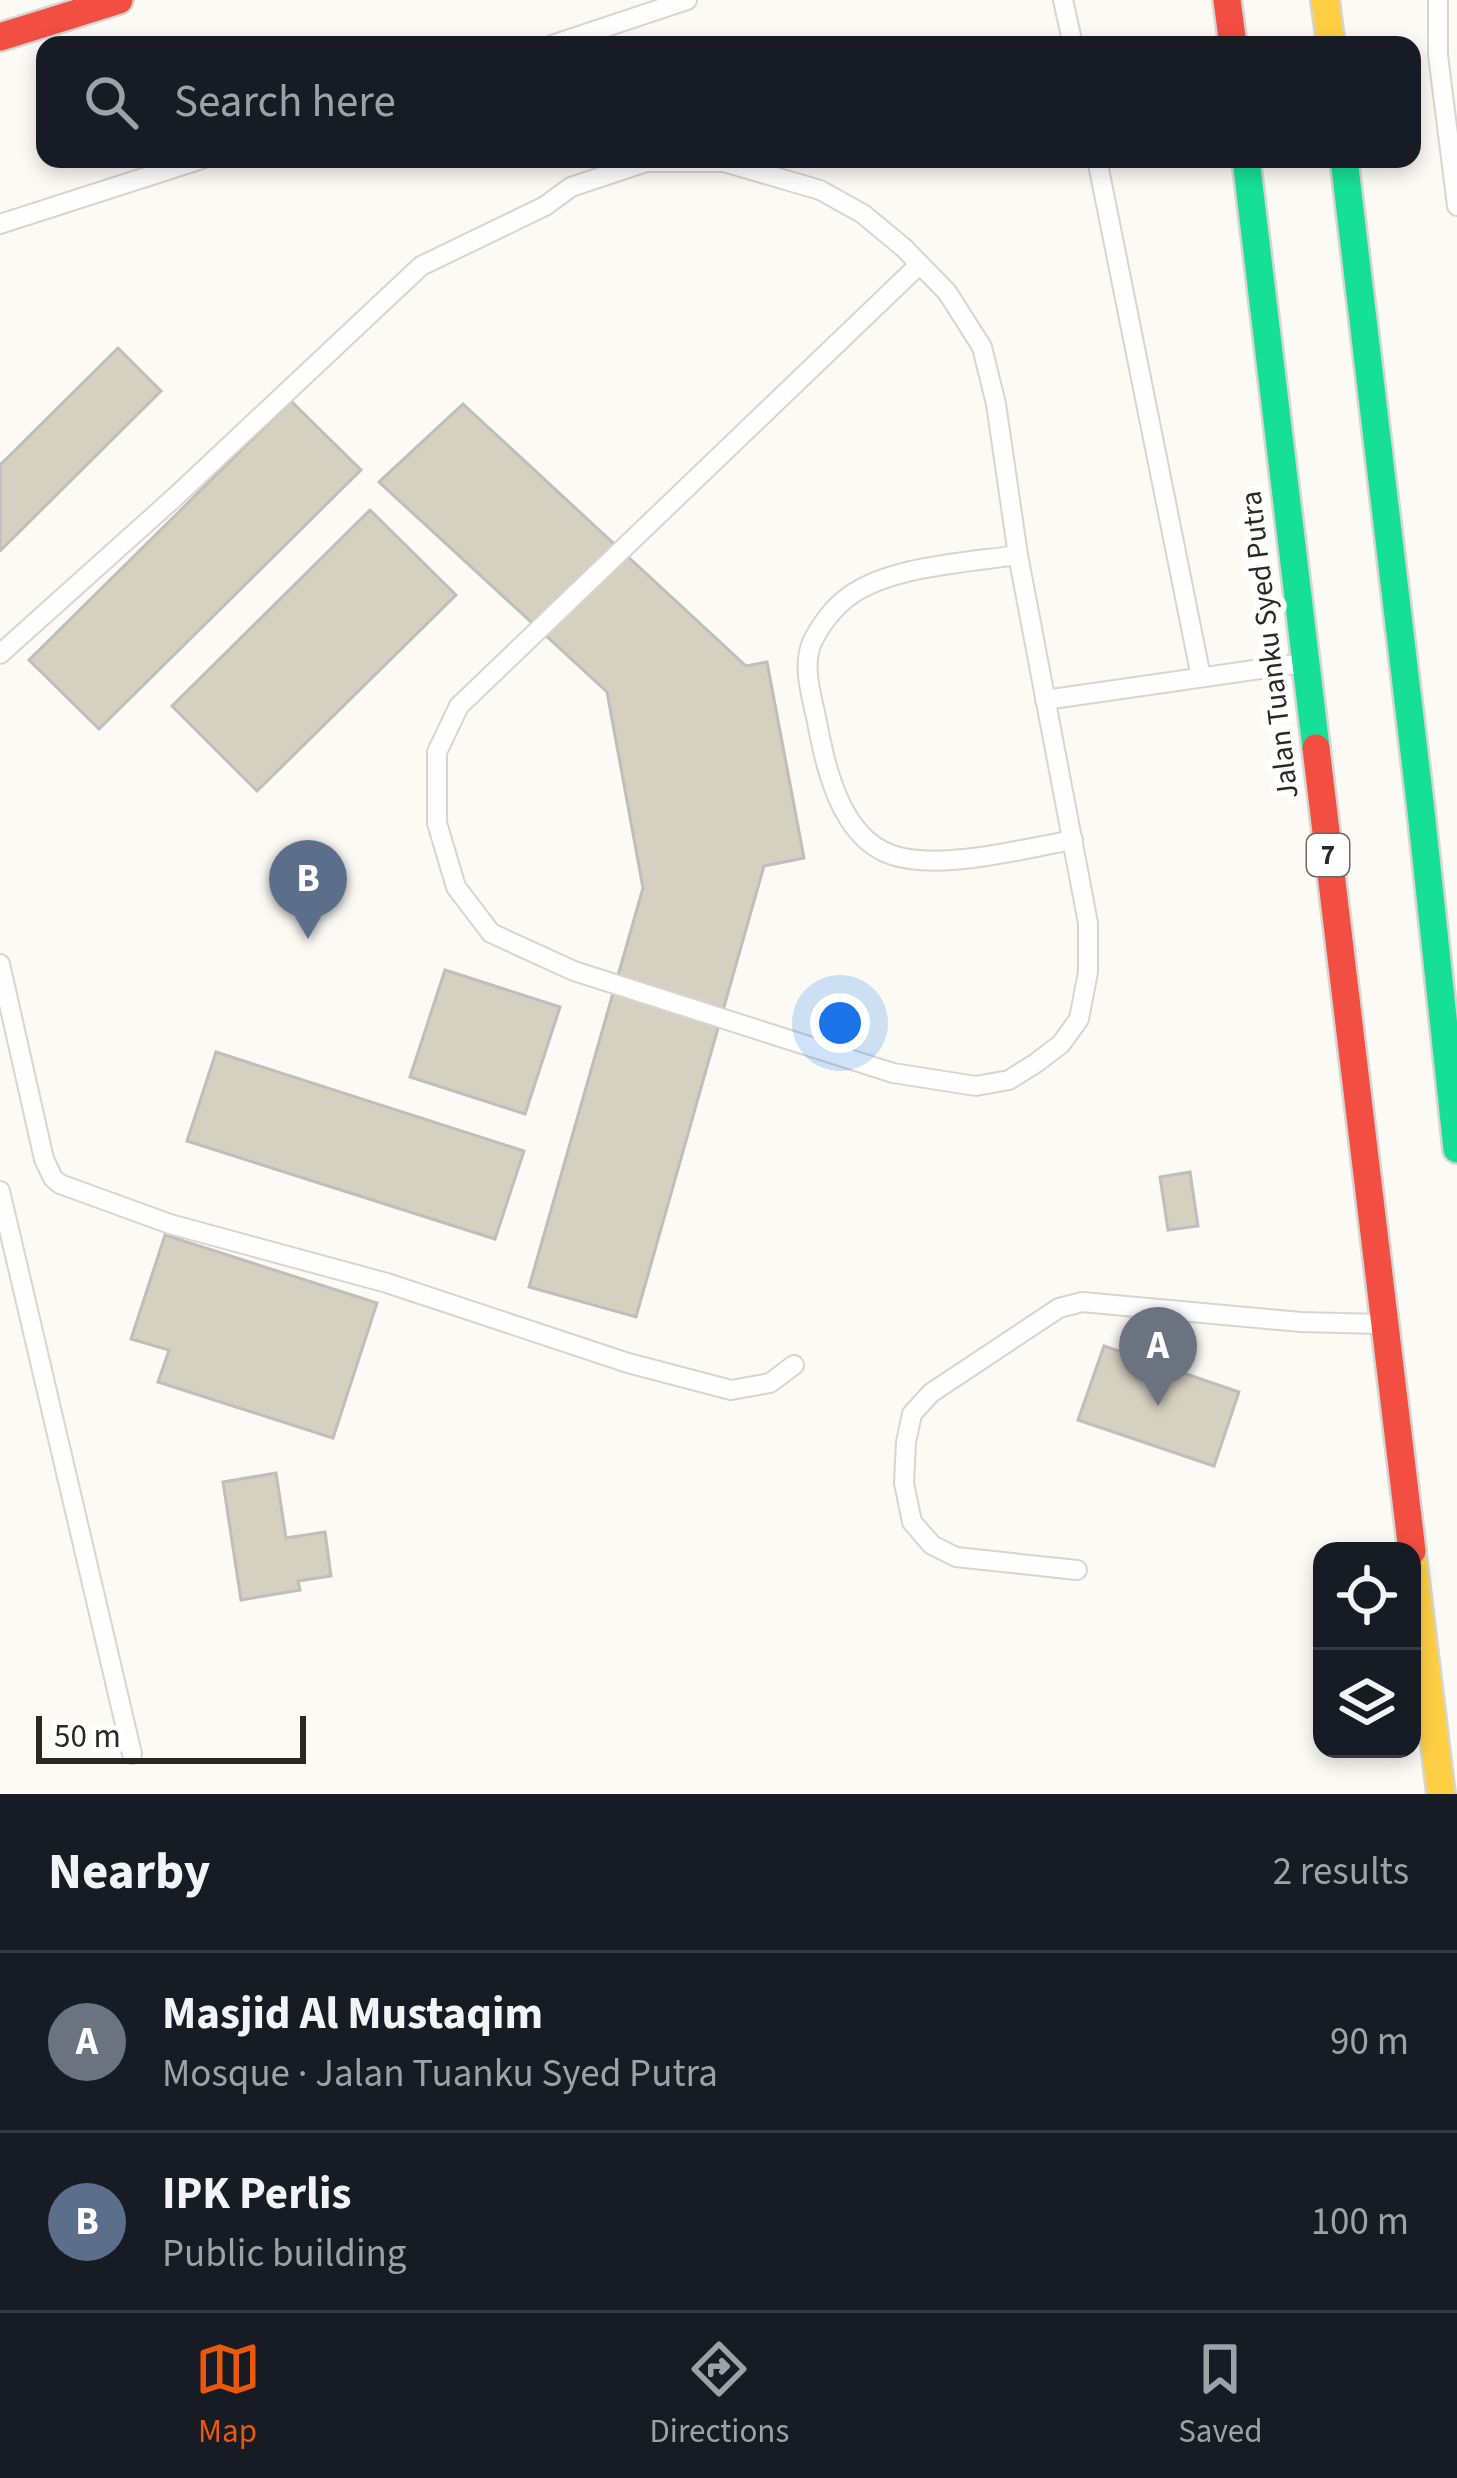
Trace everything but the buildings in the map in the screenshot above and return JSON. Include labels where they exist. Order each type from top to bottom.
[{"type":"main road","points":[[0,37],[119,0]]},
{"type":"main road","points":[[1227,0],[1232,36]]},
{"type":"main road","points":[[1325,0],[1329,36]]},
{"type":"main road","name":"Jalan Tuanku Syed Putra","points":[[1247,168],[1411,1542]]},
{"type":"main road","points":[[1345,168],[1457,1149]]},
{"type":"main road","name":"Jalan Tuanku Syed Putra","points":[[1421,1627],[1441,1794]]},
{"type":"lane","points":[[579,36],[687,0]]},
{"type":"lane","points":[[1064,0],[1071,36]]},
{"type":"lane","points":[[1438,0],[1447,20],[1438,55],[1450,105],[1457,206]]},
{"type":"lane","points":[[0,224],[174,168]]},
{"type":"lane","points":[[0,654],[421,266],[545,206],[571,187],[628,168]]},
{"type":"lane","points":[[745,168],[820,190],[862,214],[920,264],[947,292],[982,347],[1088,923],[1088,972],[1079,1019],[1061,1044],[1009,1080],[976,1086],[893,1073],[782,1038],[574,971],[491,933],[456,887],[437,823],[437,752],[459,706],[920,264]]},
{"type":"lane","points":[[1099,168],[1201,677]]},
{"type":"lane","points":[[1018,555],[890,576],[841,602],[812,643],[807,668],[823,755],[848,817],[869,842],[890,855],[918,860],[966,858],[1072,840]]},
{"type":"lane","points":[[1045,700],[1304,663]]},
{"type":"lane","points":[[0,964],[44,1159],[60,1184],[170,1224],[387,1283],[628,1363],[730,1390],[754,1388],[782,1377],[794,1365]]},
{"type":"lane","points":[[0,1191],[132,1754]]},
{"type":"lane","points":[[1077,1570],[956,1556],[932,1545],[912,1522],[904,1483],[906,1442],[912,1414],[931,1394],[1059,1308],[1082,1302],[1301,1322],[1384,1324]]},
{"type":"traffic: fast","points":[[1247,168],[1316,748]]},
{"type":"traffic: fast","points":[[1345,168],[1457,1149]]},
{"type":"traffic: slow","points":[[1325,0],[1330,36]]},
{"type":"traffic: slow","points":[[1421,1628],[1441,1794]]},
{"type":"traffic: jam","points":[[0,37],[119,0]]},
{"type":"traffic: jam","points":[[1227,0],[1232,36]]},
{"type":"traffic: jam","points":[[1316,748],[1411,1542]]},
{"type":"place","name":"IPK Perlis","points":[[308,939]]},
{"type":"place","name":"Masjid Al Mustaqim","points":[[1158,1406]]}]
